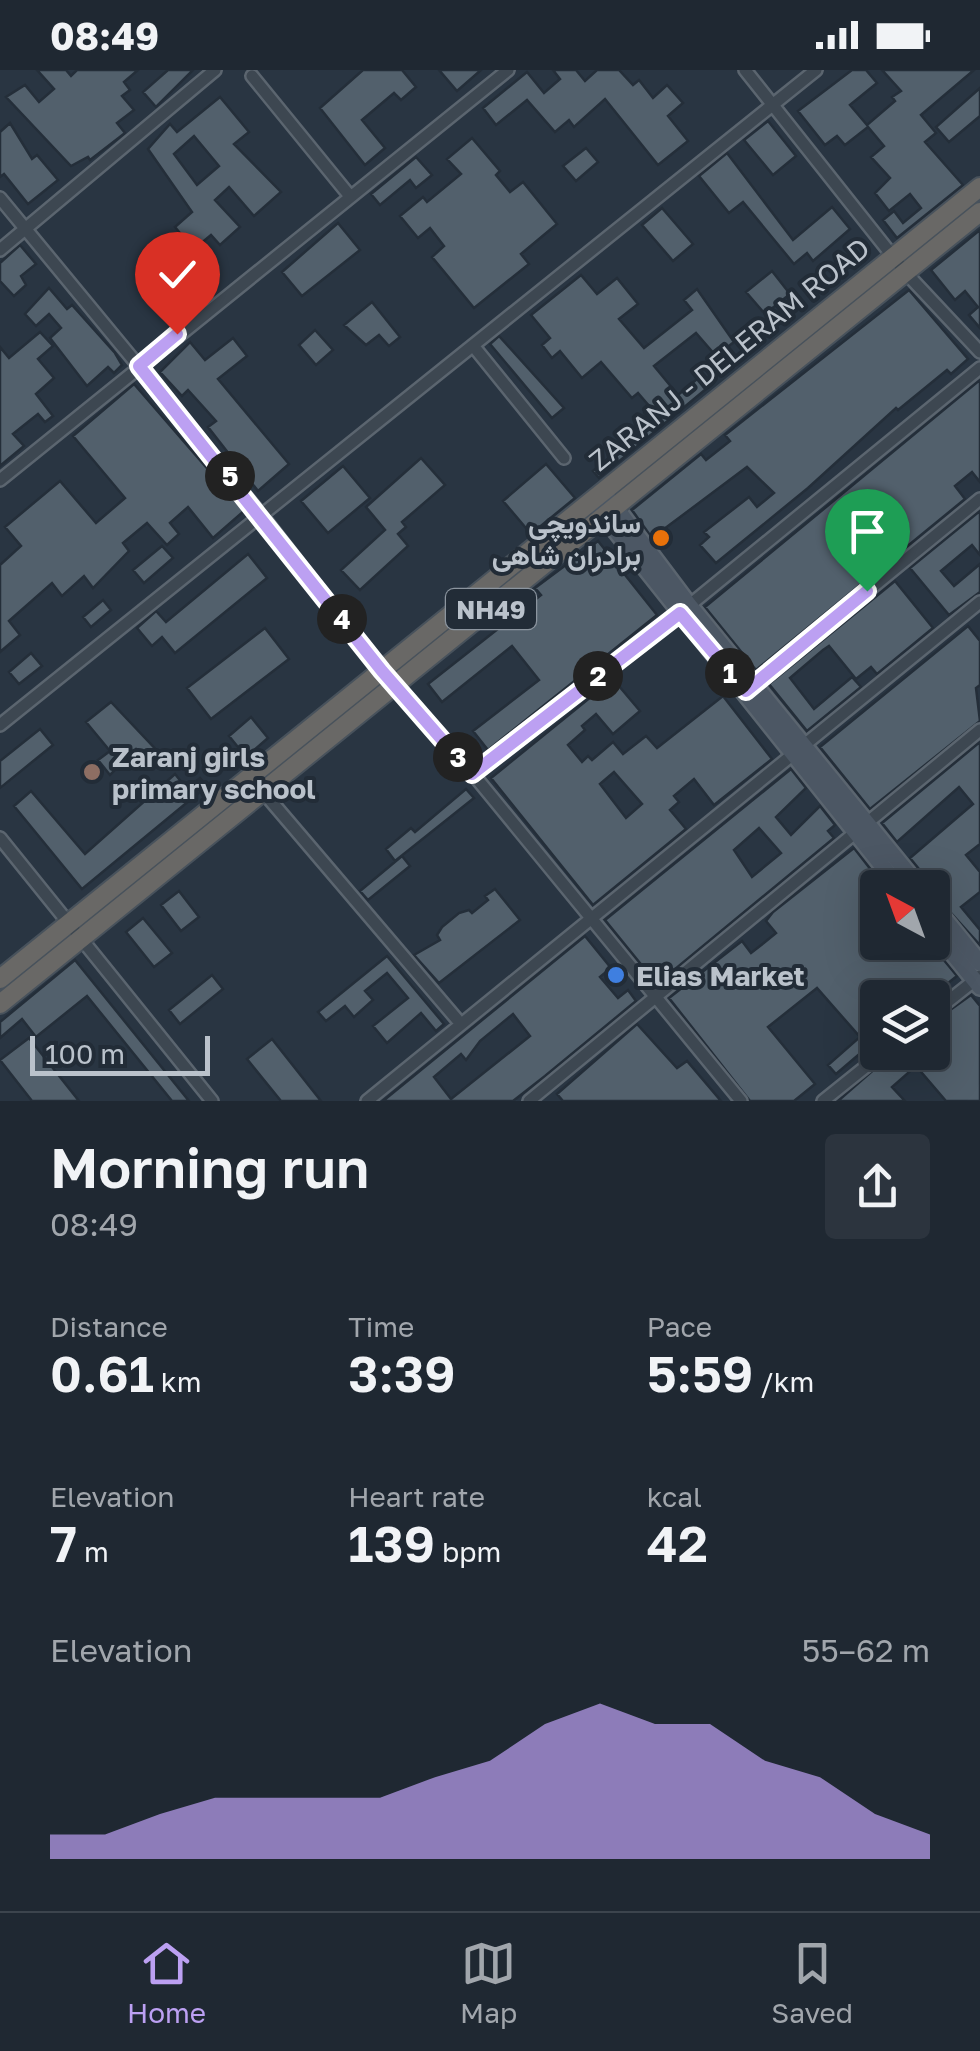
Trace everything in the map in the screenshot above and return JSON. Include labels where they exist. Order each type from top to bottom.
[{"type":"highway","name":"ZARANJ - DELERAM ROAD","points":[[0,979],[980,187]]},
{"type":"highway","name":"ZARANJ - DELERAM ROAD","points":[[0,1004],[265,794],[980,212]]},
{"type":"main road","points":[[598,496],[799,750],[855,835],[885,870]]},
{"type":"main road","points":[[799,750],[868,822],[906,870]]},
{"type":"main road","points":[[950,926],[980,963]]},
{"type":"main road","points":[[950,949],[978,981]]},
{"type":"street","points":[[0,250],[216,70]]},
{"type":"street","points":[[0,480],[508,70]]},
{"type":"street","points":[[746,70],[906,273],[980,352]]},
{"type":"street","points":[[0,725],[263,518],[816,70]]},
{"type":"street","points":[[252,76],[349,195]]},
{"type":"street","points":[[0,198],[263,518],[382,671],[472,774],[741,1101]]},
{"type":"street","points":[[474,348],[564,458]]},
{"type":"street","points":[[472,774],[684,609],[980,368]]},
{"type":"street","points":[[750,687],[980,498]]},
{"type":"street","points":[[367,1101],[980,602]]},
{"type":"street","points":[[528,1101],[980,730]]},
{"type":"street","points":[[265,794],[460,1023]]},
{"type":"street","points":[[0,838],[212,1101]]},
{"type":"street","points":[[950,1001],[978,981]]},
{"type":"street","points":[[823,1101],[862,1070]]},
{"type":"building","points":[[37,70],[66,70],[71,76],[77,70],[138,70],[124,82],[130,90],[122,96],[134,110],[117,123],[125,133],[90,160],[88,157],[71,166],[6,97],[25,85],[39,102],[54,89]]},
{"type":"building","points":[[168,70],[193,70],[156,107],[143,92]]},
{"type":"building","points":[[363,70],[402,70],[416,87],[401,100],[394,93],[362,120],[385,148],[365,165],[320,108]]},
{"type":"building","points":[[439,70],[481,70],[457,91]]},
{"type":"building","points":[[553,70],[576,70],[585,81],[597,70],[619,70],[633,85],[639,80],[653,98],[667,85],[683,103],[668,116],[688,141],[658,165],[605,99],[574,127],[569,120],[555,132],[527,100],[496,125],[483,108],[527,72],[544,93],[560,79]]},
{"type":"building","points":[[852,70],[866,70],[877,83],[850,105],[867,125],[901,91],[882,70],[974,70],[921,115],[936,133],[925,142],[963,185],[897,238],[883,220],[894,211],[903,223],[921,208],[910,194],[889,211],[875,193],[890,178],[871,157],[884,146],[868,127],[845,145],[837,136],[825,145],[798,111]]},
{"type":"building","points":[[980,88],[980,116],[949,142],[936,127]]},
{"type":"building","points":[[220,97],[249,132],[234,144],[281,192],[254,216],[229,187],[215,200],[240,227],[220,245],[211,235],[199,245],[193,238],[188,243],[175,227],[192,212],[148,149],[170,124],[177,132]],"holes":[[[194,136],[219,166],[197,185],[174,154]]]},
{"type":"building","points":[[768,121],[796,156],[773,175],[744,140]]},
{"type":"building","points":[[10,123],[32,159],[37,155],[58,180],[28,204],[4,174],[0,177],[0,132]]},
{"type":"building","points":[[472,138],[500,171],[496,175],[510,192],[523,182],[557,224],[521,254],[529,264],[474,308],[432,257],[444,246],[430,228],[418,238],[400,216],[423,197],[427,202],[461,174],[447,159]]},
{"type":"building","points":[[586,148],[598,162],[576,181],[563,166]]},
{"type":"building","points":[[727,153],[793,240],[832,207],[850,229],[813,261],[807,253],[794,264],[743,202],[729,213],[699,176]]},
{"type":"building","points":[[416,157],[432,175],[416,188],[410,180],[380,205],[371,194]]},
{"type":"building","points":[[662,208],[693,244],[673,261],[642,225]]},
{"type":"building","points":[[338,223],[360,250],[302,296],[282,272]]},
{"type":"building","points":[[980,230],[980,328],[969,315],[978,307],[965,291],[955,300],[931,270]]},
{"type":"building","points":[[20,245],[36,264],[21,276],[26,285],[14,296],[0,281],[0,263]]},
{"type":"building","points":[[772,271],[790,294],[765,314],[746,292]]},
{"type":"building","points":[[581,275],[597,294],[617,278],[638,304],[619,319],[644,348],[692,310],[684,300],[697,289],[734,342],[716,356],[696,333],[654,366],[678,395],[703,374],[712,384],[599,478],[593,471],[652,423],[644,413],[650,407],[638,393],[632,398],[601,362],[582,378],[560,351],[552,358],[542,345],[550,338],[531,315]]},
{"type":"building","points":[[49,288],[67,309],[72,305],[115,353],[122,365],[114,373],[108,367],[87,386],[50,338],[61,328],[49,314],[36,326],[25,314]]},
{"type":"building","points":[[909,290],[968,359],[896,408],[808,488],[716,563],[700,545],[709,537],[704,532],[749,497],[757,507],[774,493],[747,467],[652,538],[632,510],[701,454],[706,460],[730,441],[725,435]]},
{"type":"building","points":[[372,302],[400,337],[389,346],[379,335],[366,345],[344,325]]},
{"type":"building","points":[[315,330],[333,350],[316,365],[299,345]]},
{"type":"building","points":[[40,332],[53,346],[38,359],[54,378],[36,394],[53,416],[45,422],[38,414],[13,434],[24,446],[0,466],[0,347],[9,358]]},
{"type":"building","points":[[499,336],[564,408],[552,418],[490,344]]},
{"type":"building","points":[[233,338],[247,356],[218,379],[289,464],[258,491],[208,427],[216,421],[188,390],[182,396],[160,372],[190,342],[205,360]]},
{"type":"building","points":[[980,380],[980,482],[972,472],[955,486],[965,499],[756,670],[705,607]]},
{"type":"building","points":[[134,384],[244,511],[213,538],[188,507],[170,523],[179,534],[167,545],[147,523],[123,543],[129,551],[93,588],[84,576],[62,596],[52,583],[9,621],[20,635],[0,652],[0,565],[21,546],[5,527],[60,481],[96,523],[125,498],[73,436]]},
{"type":"building","points":[[421,458],[445,485],[402,522],[406,527],[398,534],[408,546],[360,590],[341,570],[385,530],[366,507]]},
{"type":"building","points":[[546,464],[575,498],[531,534],[503,501]]},
{"type":"building","points":[[343,466],[370,498],[328,533],[301,501]]},
{"type":"building","points":[[980,511],[980,555],[972,545],[941,571],[954,586],[980,564],[980,592],[949,615],[910,568]]},
{"type":"building","points":[[598,541],[657,615],[488,750],[473,731],[539,680],[512,646],[442,702],[428,684],[541,595],[535,588]]},
{"type":"building","points":[[162,546],[173,558],[144,583],[133,570]]},
{"type":"building","points":[[248,554],[267,578],[175,653],[162,637],[152,646],[137,628],[156,611],[166,622]]},
{"type":"building","points":[[895,581],[933,628],[877,674],[871,667],[856,679],[829,646],[823,650],[790,678],[814,709],[852,677],[861,687],[807,731],[769,684]]},
{"type":"building","points":[[103,600],[111,610],[91,627],[83,617]]},
{"type":"building","points":[[968,626],[980,641],[980,685],[976,688],[980,721],[870,809],[820,747]]},
{"type":"building","points":[[265,628],[289,659],[211,719],[187,688]]},
{"type":"building","points":[[31,653],[42,666],[19,684],[9,672]]},
{"type":"building","points":[[613,679],[640,711],[613,734],[596,714],[582,726],[585,730],[568,745],[582,762],[588,756],[592,760],[613,742],[623,754],[646,736],[657,748],[723,696],[772,759],[714,805],[694,779],[674,796],[679,802],[670,810],[686,829],[593,905],[491,778]],"holes":[[[614,772],[642,804],[626,818],[600,784]]]},
{"type":"building","points":[[111,702],[162,756],[151,766],[136,749],[110,775],[98,760],[110,751],[86,722]]},
{"type":"building","points":[[251,717],[268,738],[246,757],[229,736]]},
{"type":"building","points":[[40,729],[53,745],[0,788],[0,761]]},
{"type":"building","points":[[980,742],[980,844],[966,855],[980,872],[980,892],[961,907],[980,930],[980,945],[950,912],[950,870],[920,870],[910,858],[973,804],[959,787],[897,842],[882,823]]},
{"type":"building","points":[[791,769],[806,788],[776,817],[791,835],[820,806],[835,825],[828,831],[834,838],[657,984],[605,920]],"holes":[[[759,828],[781,853],[752,877],[734,850]]]},
{"type":"building","points":[[175,774],[187,789],[200,778],[207,786],[82,889],[14,806],[31,791],[85,854]]},
{"type":"building","points":[[466,789],[474,798],[395,861],[386,849],[411,828],[415,832]]},
{"type":"building","points":[[854,848],[871,870],[860,870],[860,960],[944,960],[957,976],[950,982],[860,980],[860,1037],[817,988],[768,1027],[815,1084],[794,1101],[750,1101],[669,998],[742,941],[751,953],[776,933],[766,921]]},
{"type":"building","points":[[402,856],[410,866],[368,900],[360,891]]},
{"type":"building","points":[[495,889],[520,920],[439,983],[414,955],[440,940],[437,935],[442,927],[459,913],[472,913]]},
{"type":"building","points":[[179,891],[199,917],[181,931],[161,905]]},
{"type":"building","points":[[143,918],[172,953],[154,967],[126,932]]},
{"type":"building","points":[[585,936],[611,968],[600,977],[618,998],[628,990],[636,1001],[513,1101],[383,1101]],"holes":[[[513,1014],[530,1036],[451,1099],[434,1077],[461,1054],[466,1060],[480,1041]]]},
{"type":"building","points":[[387,956],[444,1024],[436,1031],[421,1013],[387,1043],[373,1026],[408,998],[387,973],[365,991],[373,1000],[354,1017],[345,1006],[326,1021],[318,1012]]},
{"type":"building","points":[[75,960],[189,1101],[172,1101],[87,996],[36,1037],[22,1019],[0,1038],[0,1022]]},
{"type":"building","points":[[212,975],[223,989],[180,1024],[169,1010]]},
{"type":"building","points":[[971,995],[980,1006],[980,1101],[946,1101],[919,1070],[950,1070],[950,1010]]},
{"type":"building","points":[[637,1024],[677,1068],[687,1061],[721,1101],[563,1101],[557,1094]]},
{"type":"building","points":[[860,1037],[860,1054],[836,1074],[828,1065]]},
{"type":"building","points":[[29,1038],[79,1101],[32,1101],[0,1060]]},
{"type":"building","points":[[272,1039],[321,1101],[281,1101],[247,1059]]},
{"type":"building","points":[[873,1070],[911,1070],[892,1087],[905,1101],[838,1101]]},
{"type":"place","name":"ساندویچی برادران شاهی","points":[[661,538]]},
{"type":"place","name":"Zaranj girls primary school","points":[[92,772]]},
{"type":"place","name":"Elias Market","points":[[616,975]]},
{"type":"route","points":[[177,334],[139,366],[382,671],[472,774],[680,613],[746,691],[867,591]]}]
